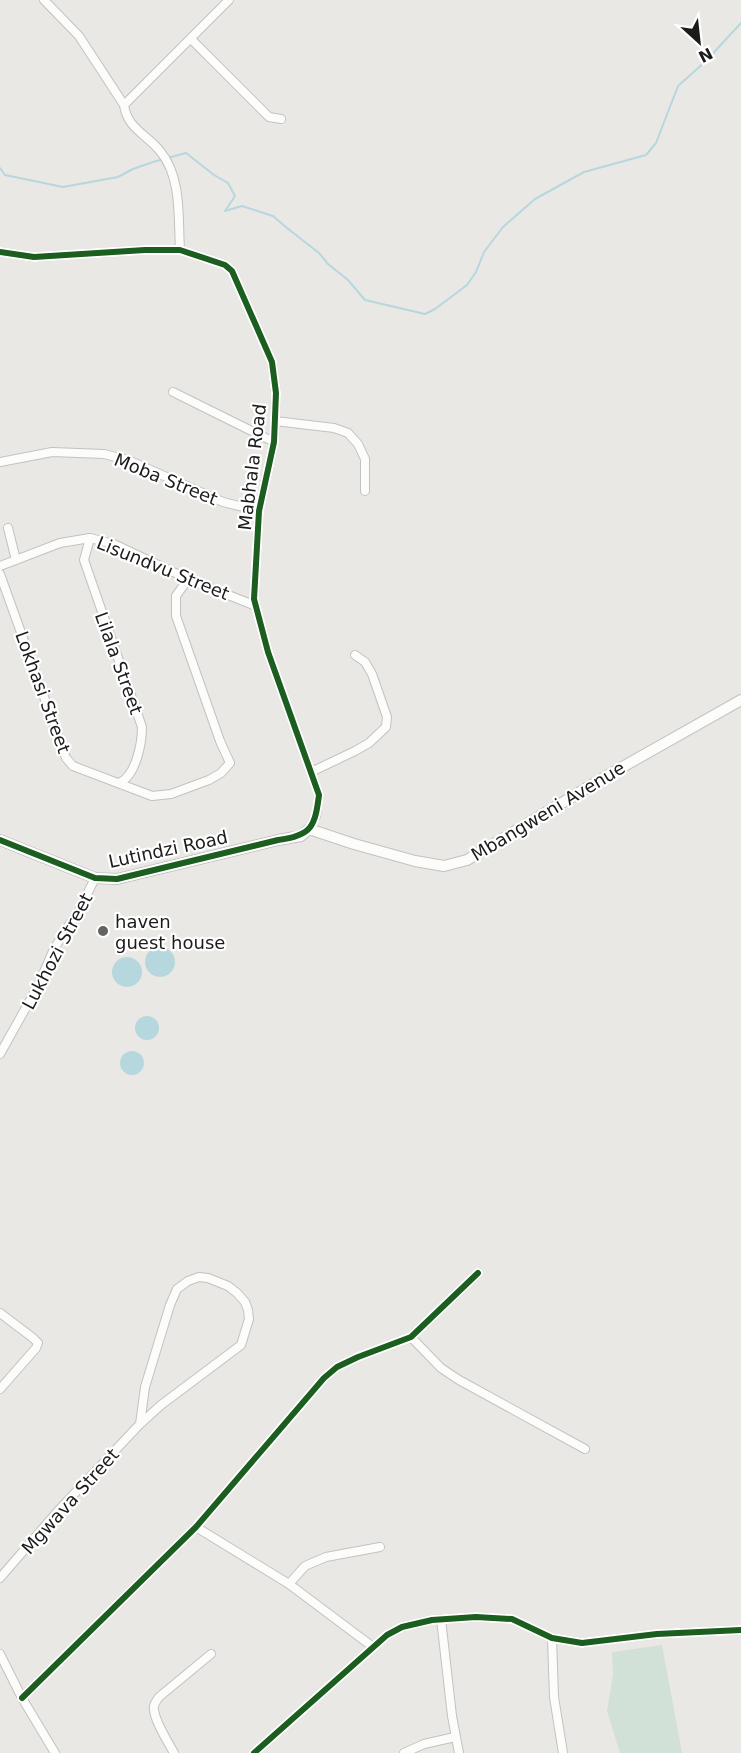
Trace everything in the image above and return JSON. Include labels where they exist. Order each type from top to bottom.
[{"type":"street","points":[[44,0],[79,36],[123,105],[125,116],[161,152],[175,178],[180,250]]},
{"type":"street","points":[[123,105],[229,0]]},
{"type":"street","points":[[191,39],[269,117],[281,119]]},
{"type":"street","name":"Mabhala Road","points":[[0,252],[34,257],[180,250],[225,265],[232,271],[272,362],[276,393],[274,442],[259,511],[254,599],[268,651],[319,795],[316,816],[309,829]]},
{"type":"street","points":[[173,392],[274,442]]},
{"type":"street","points":[[275,421],[334,428],[348,433],[358,444],[365,459],[365,491]]},
{"type":"street","name":"Moba Street","points":[[0,462],[52,452],[104,454],[128,460],[223,502],[259,511]]},
{"type":"street","points":[[8,528],[16,560]]},
{"type":"street","name":"Lisundvu Street","points":[[0,566],[60,543],[90,538],[114,544],[188,579],[256,606]]},
{"type":"street","name":"Lilala Street","points":[[90,538],[84,560],[142,727],[140,748],[131,774],[119,783]]},
{"type":"street","name":"Lokhasi Street","points":[[0,574],[66,758],[73,766],[152,796],[171,794],[209,780],[221,773],[230,763],[220,741],[176,616],[176,596],[188,579]]},
{"type":"street","points":[[311,772],[356,751],[369,743],[386,727],[387,717],[372,674],[365,662],[355,655]]},
{"type":"street","name":"Mbangweni Avenue","points":[[309,829],[415,861],[444,866],[466,860],[610,774],[741,700]]},
{"type":"street","name":"Lutindzi Road","points":[[0,840],[95,878],[117,879],[301,836],[309,829]]},
{"type":"street","name":"Lukhozi Street","points":[[0,1054],[38,986],[53,951],[66,928],[78,914],[95,878]]},
{"type":"street","points":[[22,1698],[196,1527],[324,1378],[337,1367],[358,1357],[411,1337],[478,1273]]},
{"type":"street","name":"Mgwava Street","points":[[0,1578],[57,1512],[140,1424],[160,1405],[241,1345],[249,1319],[248,1310],[245,1302],[228,1286],[199,1277],[177,1289],[145,1387],[140,1424]]},
{"type":"street","points":[[0,1313],[38,1343],[0,1389]]},
{"type":"street","points":[[411,1337],[441,1368],[459,1380],[585,1449]]},
{"type":"street","points":[[196,1527],[289,1584],[373,1647]]},
{"type":"street","points":[[289,1584],[305,1566],[326,1557],[380,1547]]},
{"type":"street","points":[[254,1753],[387,1635],[402,1627],[476,1617],[512,1619],[552,1638],[582,1643],[657,1634],[741,1630]]},
{"type":"street","points":[[441,1620],[452,1716],[459,1753]]},
{"type":"street","points":[[552,1638],[554,1697],[563,1753]]},
{"type":"street","points":[[0,1654],[22,1698],[55,1753]]},
{"type":"street","points":[[174,1753],[153,1707],[159,1697],[211,1654]]},
{"type":"street","points":[[404,1753],[424,1744],[455,1737]]},
{"type":"shaded area","points":[[662,1645],[682,1753],[620,1753],[607,1711],[613,1675],[612,1652]]},
{"type":"water","points":[[160,947],[171,951],[175,962],[171,973],[160,977],[149,973],[145,962],[149,951]]},
{"type":"water","points":[[127,957],[138,961],[142,972],[138,983],[127,987],[116,983],[112,972],[116,961]]},
{"type":"water","points":[[147,1016],[155,1020],[159,1028],[155,1036],[147,1040],[139,1036],[135,1028],[139,1020]]},
{"type":"water","points":[[132,1051],[140,1055],[144,1063],[140,1071],[132,1075],[124,1071],[120,1063],[124,1055]]},
{"type":"waterway","points":[[0,168],[5,175],[63,187],[118,177],[133,169],[186,153],[228,183],[235,196],[225,211],[242,206],[273,216],[319,253],[328,264],[348,280],[365,300],[425,314],[467,285],[476,272],[484,252],[503,227],[535,199],[584,172],[646,155],[656,143],[678,86],[705,62],[741,23]]},
{"type":"cycle path","points":[[0,252],[34,257],[180,250],[225,265],[232,271],[272,362],[276,393],[274,442],[259,511],[254,599],[268,652],[319,795],[316,815],[310,828],[298,836],[117,879],[95,878],[0,840]]},
{"type":"cycle path","points":[[22,1698],[196,1527],[324,1378],[337,1367],[358,1357],[411,1337],[478,1273]]},
{"type":"cycle path","points":[[254,1753],[387,1635],[402,1627],[432,1620],[476,1617],[512,1619],[552,1638],[582,1643],[657,1634],[741,1630]]},
{"type":"place","name":"haven guest house","points":[[103,931]]}]
